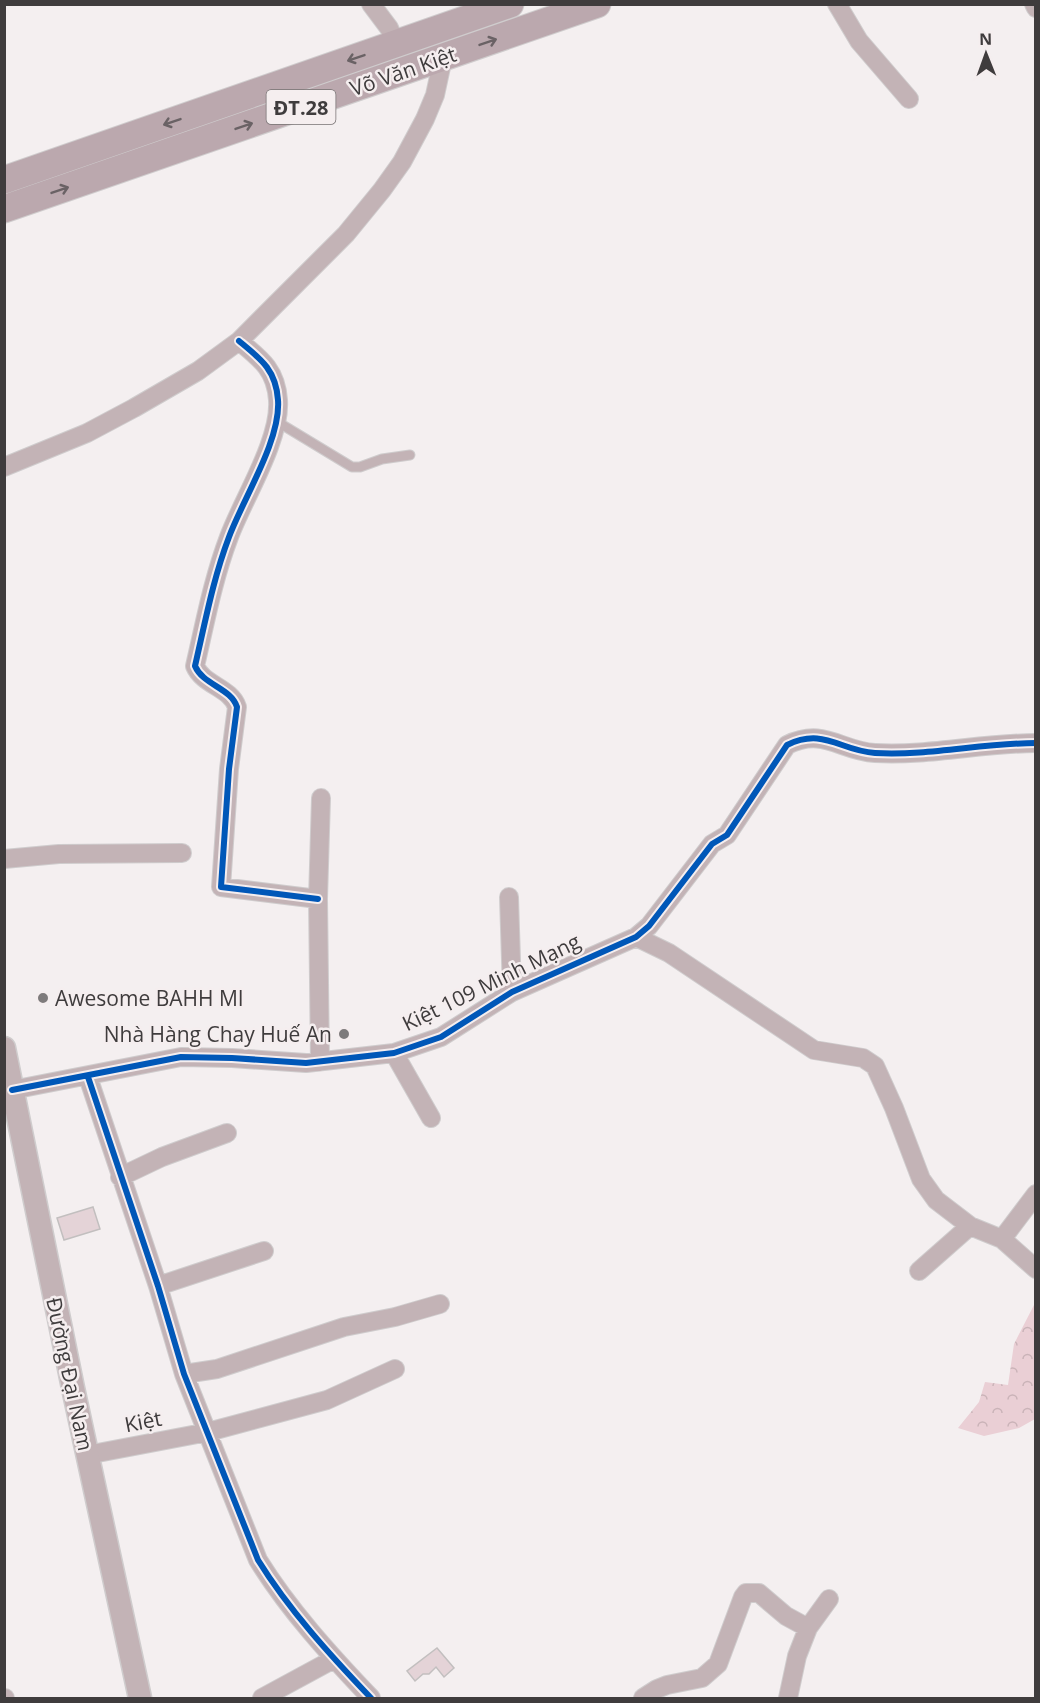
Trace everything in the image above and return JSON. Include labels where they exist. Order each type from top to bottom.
[{"type":"main road","name":"Võ Văn Kiệt","points":[[4,180],[510,4]]},
{"type":"main road","name":"Võ Văn Kiệt","points":[[4,209],[597,4]]},
{"type":"main road","points":[[273,87],[282,113]]},
{"type":"street","points":[[371,4],[389,28],[396,44]]},
{"type":"street","points":[[837,4],[859,40],[909,99]]},
{"type":"street","points":[[4,467],[87,433],[134,408],[198,371],[239,341],[346,234],[382,190],[402,162],[425,119],[435,94],[443,58]]},
{"type":"street","points":[[239,341],[257,355],[271,372],[278,400],[276,421],[261,463],[229,537],[212,589],[195,666],[198,674],[235,700],[237,707],[229,769],[221,887],[318,899]]},
{"type":"street","name":"Kiệt 109 Minh Mạng","points":[[12,1090],[182,1057],[306,1063],[394,1053],[441,1036],[512,992],[636,937],[649,926],[712,844],[727,835],[787,746],[801,739],[817,738],[874,753],[944,752],[1035,743]]},
{"type":"street","points":[[320,1062],[318,899],[321,798]]},
{"type":"street","points":[[4,859],[59,854],[182,853]]},
{"type":"street","points":[[509,897],[512,992]]},
{"type":"street","points":[[636,937],[669,953],[814,1050],[863,1058],[875,1066],[921,1179],[936,1200],[970,1226],[1002,1239],[1035,1269]]},
{"type":"street","name":"Đường Đại Nam","points":[[4,1048],[137,1698]]},
{"type":"street","points":[[394,1053],[431,1118]]},
{"type":"street","points":[[88,1077],[158,1286],[184,1374],[258,1560],[271,1581],[334,1659],[371,1698]]},
{"type":"street","points":[[120,1177],[162,1157],[227,1133]]},
{"type":"street","points":[[1002,1239],[1035,1194]]},
{"type":"street","points":[[919,1272],[970,1226]]},
{"type":"street","points":[[158,1286],[264,1251]]},
{"type":"street","points":[[184,1374],[218,1369],[344,1327],[395,1317],[440,1304]]},
{"type":"street","name":"Kiệt","points":[[87,1455],[208,1432],[327,1400],[395,1369]]},
{"type":"street","points":[[643,1698],[657,1689],[702,1678],[718,1664],[746,1593],[759,1593],[786,1616],[808,1628]]},
{"type":"street","points":[[788,1698],[797,1656],[808,1628],[829,1599]]},
{"type":"street","points":[[262,1698],[334,1659]]},
{"type":"lane","points":[[276,421],[352,466],[360,467],[382,459],[411,455]]},
{"type":"green space","points":[[1034,1305],[1035,1419],[1019,1428],[984,1436],[958,1428],[979,1402],[985,1382],[1008,1385],[1014,1344]]},
{"type":"building","points":[[93,1207],[100,1229],[64,1240],[57,1218]]},
{"type":"building","points":[[437,1648],[454,1668],[444,1677],[436,1667],[429,1674],[423,1674],[415,1681],[407,1671]]},
{"type":"cycle path","points":[[239,341],[271,373],[278,400],[274,433],[268,451],[235,522],[218,569],[195,666],[204,678],[229,695],[237,707],[229,769],[221,887],[318,899]]},
{"type":"cycle path","points":[[12,1090],[181,1057],[306,1063],[394,1053],[441,1037],[512,992],[636,937],[649,926],[712,844],[727,835],[787,745],[811,738],[863,751],[895,753],[1036,743]]},
{"type":"cycle path","points":[[88,1077],[158,1286],[184,1374],[258,1560],[283,1597],[311,1632],[371,1698]]},
{"type":"place","name":"Awesome BAHH MI","points":[[43,998]]},
{"type":"place","name":"Nhà Hàng Chay Huế An","points":[[344,1034]]}]
